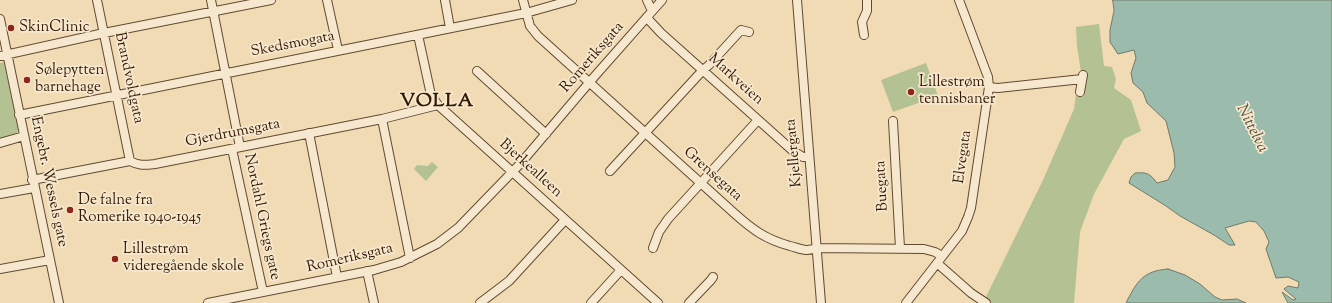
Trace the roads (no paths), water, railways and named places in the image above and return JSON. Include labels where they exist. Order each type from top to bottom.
[{"type":"street","name":"Brandvoldgata","points":[[97,0],[118,95],[130,161]]},
{"type":"street","name":"Nordahl Griegs gate","points":[[211,0],[226,73],[236,148],[263,292]]},
{"type":"street","points":[[4,55],[104,33],[271,0]]},
{"type":"street","points":[[327,0],[338,50]]},
{"type":"street","points":[[445,0],[450,28]]},
{"type":"street","name":"Grensegata","points":[[523,0],[530,26],[538,36],[748,225],[765,237],[808,251],[817,248],[924,249],[935,252],[939,260]]},
{"type":"street","name":"Skedsmogata","points":[[19,115],[526,13],[572,0]]},
{"type":"street","name":"Markveien","points":[[647,0],[649,15],[661,33],[793,151],[803,157],[809,157]]},
{"type":"street","name":"Romeriksgata","points":[[208,303],[390,266],[424,251],[448,236],[458,228],[512,172],[662,0]]},
{"type":"street","name":"Kjellergata","points":[[797,0],[821,303]]},
{"type":"street","points":[[864,35],[862,22],[867,11],[867,0]]},
{"type":"street","name":"Elvegata","points":[[906,303],[962,231],[968,217],[989,87],[988,77],[959,0]]},
{"type":"street","name":"Engebr. Wessels gate","points":[[0,19],[4,55],[24,136],[59,303]]},
{"type":"street","points":[[610,171],[644,132],[709,65],[740,30],[749,32]]},
{"type":"street","name":"Bjerkealleen","points":[[418,35],[431,95],[438,105],[658,303]]},
{"type":"street","points":[[476,71],[546,134]]},
{"type":"street","points":[[989,87],[998,88],[1083,77],[1080,92]]},
{"type":"street","name":"Gjerdrumsgata","points":[[0,194],[33,184],[130,161],[143,165],[236,148],[438,105]]},
{"type":"street","points":[[382,118],[410,258]]},
{"type":"street","points":[[652,248],[659,232],[668,219],[700,182],[758,120]]},
{"type":"street","name":"Buegata","points":[[893,121],[900,248]]},
{"type":"street","points":[[309,133],[337,277]]},
{"type":"street","points":[[0,144],[24,136]]},
{"type":"street","points":[[480,303],[509,281],[565,220]]},
{"type":"street","points":[[0,269],[50,260]]},
{"type":"street","points":[[939,260],[971,293],[986,303]]},
{"type":"street","points":[[591,303],[621,270]]},
{"type":"street","points":[[367,271],[374,303]]},
{"type":"street","points":[[689,303],[713,276]]},
{"type":"water","name":"Nittelva","points":[[1113,0],[1332,0],[1332,303],[1288,303],[1282,292],[1293,300],[1296,299],[1284,289],[1288,286],[1298,288],[1299,282],[1288,277],[1276,278],[1266,249],[1269,242],[1264,231],[1256,222],[1249,221],[1225,228],[1235,245],[1229,245],[1129,183],[1131,177],[1135,173],[1148,174],[1157,183],[1168,180],[1175,167],[1174,153],[1166,121],[1147,103],[1143,92],[1133,83],[1131,73],[1136,58],[1134,50],[1118,54],[1110,42],[1110,30],[1114,11]]},
{"type":"water","points":[[1168,269],[1185,275],[1200,284],[1215,297],[1222,300],[1237,299],[1246,303],[1126,303],[1142,278],[1152,272]]},
{"type":"place","name":"SkinClinic","points":[[11,28]]},
{"type":"place","name":"Sølepytten barnehage","points":[[27,80]]},
{"type":"place","name":"Lillestrøm tennisbaner","points":[[911,92]]},
{"type":"place","name":"De falne fra Romerike 1940-1945","points":[[70,210]]},
{"type":"place","name":"Lillestrøm videregående skole","points":[[115,259]]},
{"type":"district","name":"VOLLA","points":[[437,103]]}]
